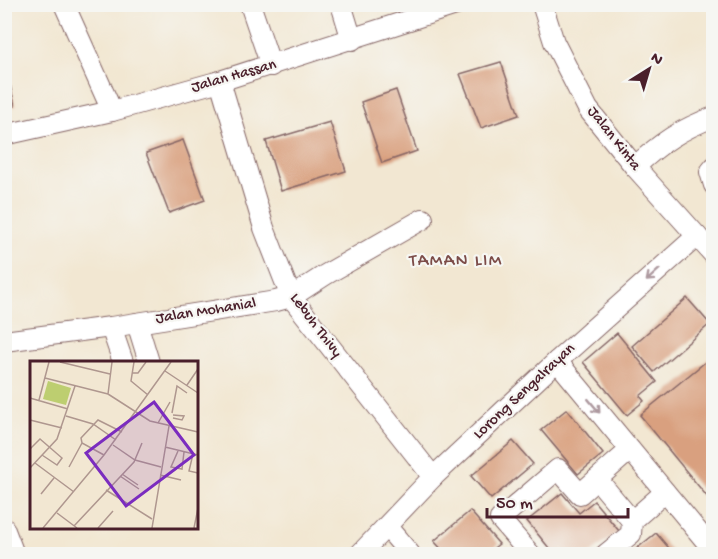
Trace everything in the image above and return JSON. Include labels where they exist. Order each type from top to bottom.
[{"type":"street","points":[[64,4],[112,111]]},
{"type":"street","points":[[250,4],[271,66]]},
{"type":"street","points":[[341,4],[352,40]]},
{"type":"street","name":"Jalan Hassan","points":[[4,135],[112,111],[220,81],[459,4]]},
{"type":"street","name":"Jalan Kinta","points":[[542,4],[554,42],[588,109],[635,167],[714,255]]},
{"type":"street","name":"Lebuh Thivy","points":[[220,81],[261,218],[291,297],[433,477]]},
{"type":"street","points":[[635,167],[657,146],[689,126],[714,117]]},
{"type":"street","points":[[714,167],[710,172],[714,185]]},
{"type":"street","name":"Jalan Mohanial","points":[[4,341],[237,308],[291,297],[423,219]]},
{"type":"street","name":"Lorong Sengalrayan","points":[[360,555],[433,477],[557,361],[697,236]]},
{"type":"street","points":[[137,323],[148,361]]},
{"type":"street","points":[[111,327],[122,361]]},
{"type":"street","points":[[557,361],[713,550],[707,555]]},
{"type":"street","points":[[530,555],[500,519],[558,469],[580,494],[630,450]]},
{"type":"street","points":[[597,479],[632,520],[631,534],[606,555]]},
{"type":"street","points":[[632,520],[665,492]]},
{"type":"street","points":[[387,527],[410,555]]},
{"type":"street","points":[[4,528],[14,555]]},
{"type":"building","points":[[4,59],[15,106],[4,108]]},
{"type":"building","points":[[501,62],[519,115],[481,128],[460,74]]},
{"type":"building","points":[[396,90],[417,151],[382,163],[361,102]]},
{"type":"building","points":[[330,122],[346,171],[281,191],[266,141]]},
{"type":"building","points":[[183,140],[205,200],[169,213],[146,153]]},
{"type":"building","points":[[687,298],[710,324],[654,372],[632,346]]},
{"type":"building","points":[[617,333],[657,382],[640,396],[644,401],[627,415],[583,362]]},
{"type":"building","points":[[709,359],[714,364],[714,505],[640,415]]},
{"type":"building","points":[[567,409],[603,454],[578,474],[541,430]]},
{"type":"building","points":[[513,441],[533,464],[491,499],[471,476]]},
{"type":"building","points":[[562,493],[579,513],[594,501],[619,531],[590,554],[554,554],[527,521]]},
{"type":"building","points":[[470,511],[499,544],[486,554],[446,554],[434,541]]},
{"type":"building","points":[[656,533],[674,554],[630,554]]},
{"type":"district","name":"TAMAN LIM","points":[[456,261]]}]
